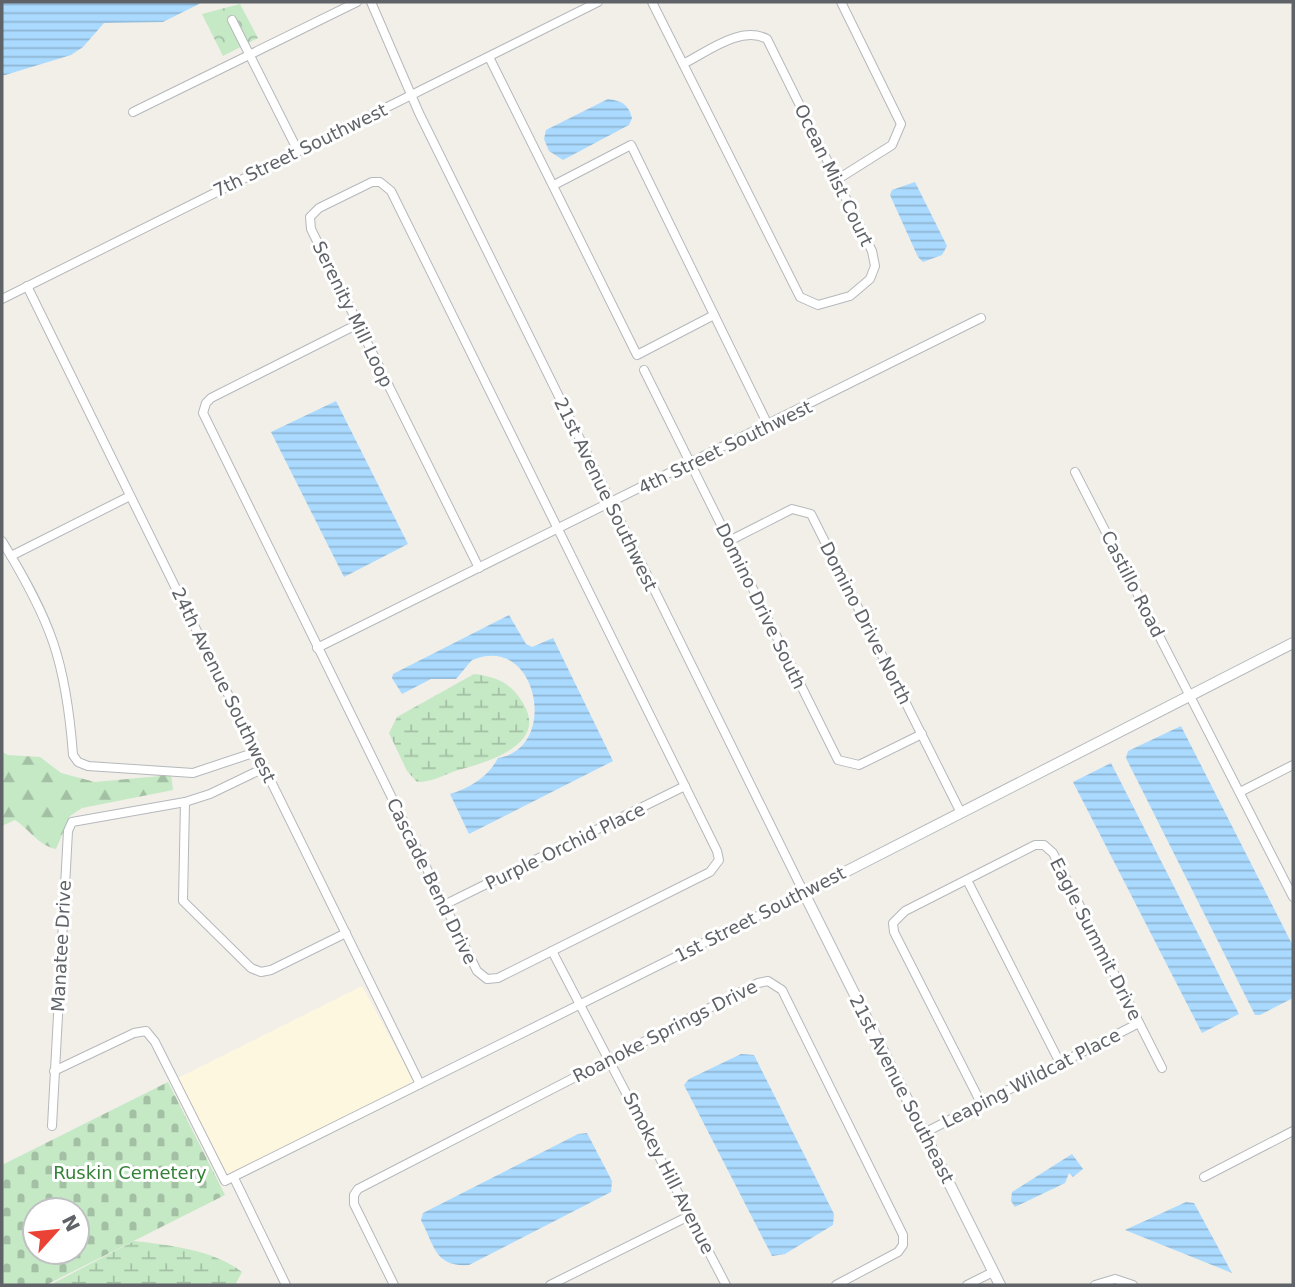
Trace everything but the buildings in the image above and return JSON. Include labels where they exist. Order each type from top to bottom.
[{"type":"street","points":[[133,112],[357,2]]},
{"type":"street","name":"21st Avenue Southwest","points":[[371,2],[419,113],[804,893]]},
{"type":"street","name":"7th Street Southwest","points":[[2,299],[598,2]]},
{"type":"street","name":"Ocean Mist Court","points":[[652,2],[683,64],[800,297],[818,305],[849,296],[870,279],[875,266],[872,251],[767,39],[757,34],[745,34],[683,64]]},
{"type":"street","points":[[838,178],[892,145],[901,124],[841,2]]},
{"type":"street","points":[[232,20],[298,150]]},
{"type":"street","points":[[489,57],[637,355],[714,315]]},
{"type":"street","points":[[554,185],[631,145],[768,425]]},
{"type":"street","name":"Serenity Mill Loop","points":[[478,568],[310,229],[310,217],[319,208],[372,182],[380,182],[391,191],[558,529]]},
{"type":"street","name":"24th Avenue Southwest","points":[[27,286],[420,1084]]},
{"type":"street","name":"4th Street Southwest","points":[[317,648],[981,318]]},
{"type":"street","name":"Cascade Bend Drive","points":[[358,324],[211,398],[203,407],[204,419],[481,976],[498,978],[716,867],[717,851],[558,529]]},
{"type":"street","name":"Domino Drive South","points":[[644,370],[838,760],[859,765],[922,734]]},
{"type":"street","name":"Castillo Road","points":[[1076,472],[1292,891]]},
{"type":"street","points":[[11,556],[130,496]]},
{"type":"street","name":"Domino Drive North","points":[[729,541],[792,509],[811,514],[961,813]]},
{"type":"street","points":[[2,541],[37,598],[53,636],[69,698],[73,755],[78,762],[88,766],[192,772],[256,752]]},
{"type":"street","name":"1st Street Southwest","points":[[230,1180],[804,893],[1293,643]]},
{"type":"street","points":[[1240,792],[1293,765]]},
{"type":"street","points":[[264,768],[210,794],[185,802],[183,901],[251,968],[261,972],[271,970],[345,933]]},
{"type":"street","name":"Purple Orchid Place","points":[[444,905],[685,786]]},
{"type":"street","name":"Manatee Drive","points":[[52,1126],[68,831],[72,822],[82,818],[185,802]]},
{"type":"street","name":"Eagle Summit Drive","points":[[982,1103],[894,932],[893,923],[905,911],[1035,845],[1044,845],[1053,853],[1162,1068]]},
{"type":"street","points":[[967,880],[1060,1063]]},
{"type":"street","name":"21st Avenue Southeast","points":[[804,893],[1000,1285]]},
{"type":"street","name":"Smokey Hill Avenue","points":[[552,951],[576,999],[582,1003],[726,1285]]},
{"type":"street","name":"Roanoke Springs Drive","points":[[394,1285],[354,1204],[354,1195],[358,1189],[758,983],[776,983],[903,1235],[903,1245],[898,1252],[836,1285]]},
{"type":"street","name":"Leaping Wildcat Place","points":[[924,1133],[1139,1023]]},
{"type":"street","points":[[54,1071],[134,1033],[146,1031],[155,1042],[286,1285]]},
{"type":"street","points":[[1203,1177],[1293,1131]]},
{"type":"street","points":[[550,1285],[691,1214]]},
{"type":"street","points":[[967,1285],[993,1272]]},
{"type":"street","points":[[1095,1285],[1115,1279],[1133,1285]]},
{"type":"shaded area","points":[[362,986],[415,1083],[228,1176],[178,1078]]},
{"type":"green space","points":[[240,4],[258,38],[223,56],[202,14]]},
{"type":"green space","points":[[474,674],[496,679],[513,690],[523,703],[529,718],[528,730],[522,741],[498,756],[433,780],[417,782],[407,771],[389,733],[397,717]]},
{"type":"green space","points":[[2,752],[8,755],[40,757],[61,773],[95,782],[171,775],[173,790],[82,808],[70,816],[56,849],[39,841],[15,820],[2,826]]},
{"type":"green space","name":"Ruskin Cemetery","points":[[168,1082],[225,1195],[91,1262],[91,1196],[21,1196],[21,1266],[84,1266],[46,1285],[2,1285],[2,1165]]},
{"type":"green space","points":[[134,1241],[205,1254],[242,1272],[235,1285],[50,1285],[91,1266],[91,1264]]},
{"type":"water","points":[[2,2],[203,2],[163,22],[104,23],[83,47],[71,55],[2,76]]},
{"type":"water","points":[[608,99],[621,102],[627,107],[632,118],[629,125],[563,160],[549,151],[544,139],[546,130]]},
{"type":"water","points":[[915,182],[947,246],[942,255],[923,262],[918,257],[890,195],[892,190]]},
{"type":"water","points":[[336,401],[408,544],[344,577],[271,432]]},
{"type":"water","points":[[509,615],[526,644],[532,647],[553,638],[613,761],[469,834],[450,794],[478,781],[498,758],[517,750],[529,735],[534,716],[533,695],[526,676],[513,662],[495,656],[472,660],[456,679],[431,679],[402,694],[392,678],[393,674]]},
{"type":"water","points":[[1181,726],[1293,946],[1293,998],[1260,1015],[1255,1015],[1126,758],[1128,751]]},
{"type":"water","points":[[1111,763],[1239,1014],[1202,1033],[1073,782]]},
{"type":"water","points":[[741,1054],[754,1055],[834,1214],[833,1225],[785,1254],[772,1256],[684,1085],[689,1079]]},
{"type":"water","points":[[587,1133],[612,1181],[611,1192],[469,1265],[449,1263],[433,1247],[421,1220],[423,1213],[578,1134]]},
{"type":"water","points":[[1072,1154],[1083,1169],[1073,1177],[1069,1173],[1065,1183],[1015,1207],[1011,1201],[1012,1192]]},
{"type":"water","points":[[1186,1202],[1194,1203],[1232,1273],[1125,1230]]}]
